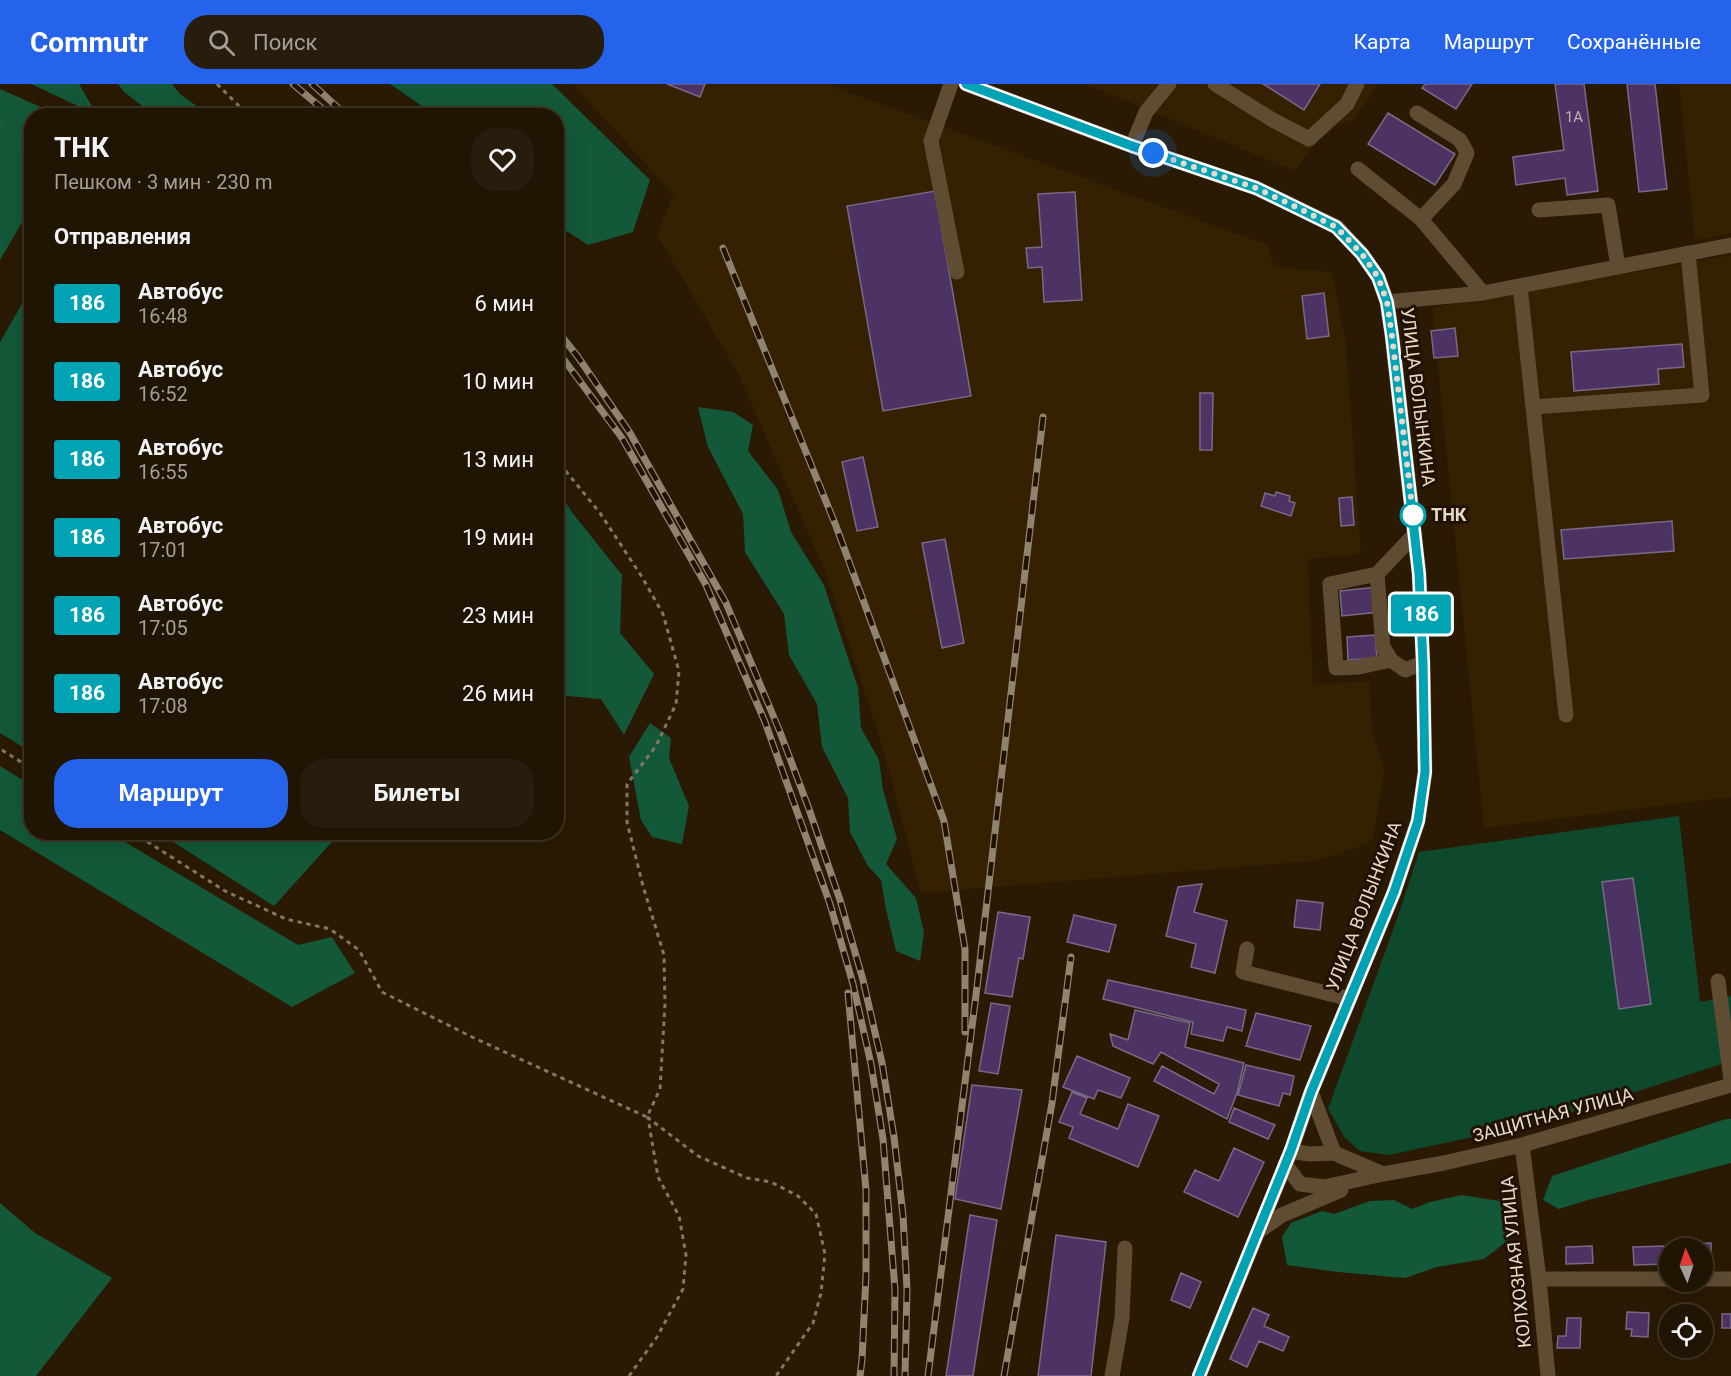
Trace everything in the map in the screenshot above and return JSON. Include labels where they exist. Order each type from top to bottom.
[{"type":"street","points":[[951,84],[931,141],[957,272]]},
{"type":"street","name":"УЛИЦА ВОЛЫНКИНА","points":[[966,84],[987,87],[1132,146],[1256,188],[1336,227],[1362,254],[1378,277],[1387,302],[1419,574],[1425,772],[1418,821],[1394,892],[1311,1092],[1259,1231],[1199,1376]]},
{"type":"street","points":[[1132,146],[1146,112],[1169,84]]},
{"type":"street","points":[[1215,84],[1308,139],[1347,104],[1357,84]]},
{"type":"street","points":[[1417,113],[1460,140],[1467,153],[1454,184],[1421,219]]},
{"type":"street","points":[[1358,169],[1421,219],[1483,293]]},
{"type":"street","points":[[1539,210],[1608,205],[1618,267]]},
{"type":"street","points":[[1387,302],[1483,293],[1731,245]]},
{"type":"street","points":[[1533,407],[1702,395],[1688,254]]},
{"type":"street","points":[[1520,286],[1566,715]]},
{"type":"street","points":[[1390,660],[1359,667],[1336,668],[1329,584],[1377,574],[1415,534]]},
{"type":"street","points":[[1377,574],[1383,647],[1390,660],[1405,670],[1423,663]]},
{"type":"street","points":[[1247,949],[1243,972],[1350,999]]},
{"type":"street","points":[[1718,981],[1731,1080]]},
{"type":"street","name":"ЗАЩИТНАЯ УЛИЦА","points":[[1383,1174],[1444,1163],[1522,1144],[1731,1085]]},
{"type":"street","points":[[1311,1092],[1334,1153]]},
{"type":"street","name":"КОЛХОЗНАЯ УЛИЦА","points":[[1522,1144],[1539,1279],[1548,1376]]},
{"type":"street","points":[[1334,1153],[1383,1174],[1324,1187],[1300,1184],[1288,1157],[1334,1153]]},
{"type":"street","points":[[1259,1231],[1282,1215],[1336,1191],[1383,1174]]},
{"type":"street","points":[[1112,1376],[1122,1318],[1125,1248]]},
{"type":"street","points":[[1539,1279],[1659,1279]]},
{"type":"street","points":[[1713,1279],[1731,1279]]},
{"type":"path","points":[[217,84],[241,108]]},
{"type":"path","points":[[564,469],[600,513],[642,576],[663,614],[679,671],[676,704],[656,746],[627,784],[627,822],[664,955],[665,1004],[660,1089],[647,1117],[658,1177],[679,1216],[686,1255],[683,1289],[657,1337],[629,1376]]},
{"type":"path","points":[[2,750],[24,764]]},
{"type":"path","points":[[145,840],[225,891],[286,919],[330,929],[359,950],[382,992],[472,1037],[647,1117],[698,1156],[747,1178],[771,1182],[798,1196],[816,1214],[825,1254],[813,1323],[776,1376]]},
{"type":"shaded area","points":[[573,84],[826,84],[1268,245],[1274,267],[1332,272],[1346,344],[1361,554],[1308,559],[1313,685],[1369,681],[1372,732],[1384,769],[1373,840],[1351,850],[1313,861],[921,893],[882,745],[824,569],[737,371],[657,235],[673,194]]},
{"type":"shaded area","points":[[1086,84],[1378,84],[1355,119],[1326,128],[1295,171]]},
{"type":"shaded area","points":[[1679,84],[1731,84],[1731,233],[1695,240]]},
{"type":"shaded area","points":[[1731,255],[1731,797],[1484,828],[1432,308]]},
{"type":"green space","points":[[31,84],[79,84],[93,108],[82,108]]},
{"type":"green space","points":[[118,84],[172,84],[180,94],[199,108],[145,108],[124,92]]},
{"type":"green space","points":[[390,84],[552,84],[650,180],[633,232],[588,245],[564,230],[564,108],[425,108]]},
{"type":"green space","points":[[0,89],[43,108],[24,108],[24,219],[0,260]]},
{"type":"green space","points":[[24,300],[24,748],[0,733],[0,342]]},
{"type":"green space","points":[[698,407],[733,412],[753,425],[748,451],[778,490],[791,532],[824,585],[858,688],[861,728],[879,760],[883,790],[897,839],[886,864],[916,898],[924,932],[920,961],[896,951],[881,880],[868,866],[850,832],[848,798],[822,747],[817,704],[789,655],[784,614],[745,552],[743,514],[708,447]]},
{"type":"green space","points":[[564,500],[622,575],[620,633],[654,674],[624,735],[601,699],[564,696]]},
{"type":"green space","points":[[650,723],[671,738],[669,758],[689,806],[682,844],[652,837],[641,820],[629,757]]},
{"type":"green space","points":[[0,766],[24,781],[24,840],[122,840],[298,945],[332,937],[355,973],[292,1007],[0,830]]},
{"type":"green space","points":[[1679,816],[1700,1002],[1731,996],[1731,1061],[1542,1122],[1389,1155],[1360,1151],[1345,1138],[1328,1109],[1419,852]]},
{"type":"green space","points":[[170,840],[334,840],[274,906]]},
{"type":"green space","points":[[1731,1119],[1731,1163],[1559,1209],[1543,1200],[1552,1176]]},
{"type":"green space","points":[[1462,1195],[1499,1201],[1516,1219],[1515,1235],[1484,1259],[1437,1267],[1405,1278],[1287,1265],[1282,1237],[1291,1223],[1322,1211],[1334,1214],[1370,1201],[1394,1200],[1412,1209],[1430,1202]]},
{"type":"green space","points":[[0,1203],[35,1233],[112,1278],[36,1376],[0,1376]]},
{"type":"building","points":[[667,84],[705,84],[700,97]]},
{"type":"building","points":[[1263,84],[1320,84],[1304,110]]},
{"type":"building","points":[[1425,84],[1472,84],[1456,109],[1422,88]]},
{"type":"building","points":[[1555,84],[1584,84],[1598,191],[1567,195],[1565,178],[1516,185],[1513,157],[1564,150]]},
{"type":"building","points":[[1627,84],[1655,84],[1667,189],[1639,192]]},
{"type":"building","points":[[1388,113],[1455,154],[1435,185],[1368,144]]},
{"type":"building","points":[[935,191],[971,396],[883,411],[847,206]]},
{"type":"building","points":[[1075,192],[1082,300],[1044,302],[1042,267],[1028,268],[1026,248],[1042,247],[1038,194]]},
{"type":"building","points":[[1324,293],[1329,336],[1307,339],[1302,296]]},
{"type":"building","points":[[1455,328],[1458,356],[1434,358],[1431,331]]},
{"type":"building","points":[[1682,344],[1684,367],[1658,369],[1659,384],[1574,391],[1571,352]]},
{"type":"building","points":[[1200,393],[1213,393],[1212,450],[1200,450]]},
{"type":"building","points":[[863,457],[878,527],[857,531],[842,462]]},
{"type":"building","points":[[1276,492],[1290,496],[1289,501],[1295,503],[1291,516],[1261,506],[1265,493],[1275,496]]},
{"type":"building","points":[[1352,497],[1354,525],[1341,526],[1339,498]]},
{"type":"building","points":[[1672,521],[1674,551],[1564,559],[1561,530]]},
{"type":"building","points":[[945,539],[964,643],[942,648],[922,543]]},
{"type":"building","points":[[1377,587],[1380,612],[1342,616],[1340,591]]},
{"type":"building","points":[[1375,635],[1377,658],[1348,660],[1347,637]]},
{"type":"building","points":[[1633,878],[1651,1004],[1619,1009],[1602,882]]},
{"type":"building","points":[[1202,884],[1194,912],[1227,921],[1215,973],[1191,967],[1196,944],[1166,936],[1178,887]]},
{"type":"building","points":[[1297,900],[1323,903],[1320,930],[1294,927]]},
{"type":"building","points":[[998,912],[1030,917],[1023,959],[1019,958],[1012,997],[985,993]]},
{"type":"building","points":[[1074,915],[1116,925],[1109,952],[1067,942]]},
{"type":"building","points":[[1108,980],[1246,1010],[1242,1031],[1227,1027],[1223,1041],[1191,1034],[1193,1022],[1103,999]]},
{"type":"building","points":[[991,1003],[1010,1006],[998,1074],[979,1071]]},
{"type":"building","points":[[1135,1010],[1190,1023],[1185,1047],[1244,1063],[1237,1093],[1227,1119],[1154,1081],[1162,1066],[1214,1094],[1219,1084],[1161,1052],[1153,1064],[1113,1046],[1110,1034],[1128,1040]]},
{"type":"building","points":[[1256,1013],[1311,1026],[1300,1060],[1246,1046]]},
{"type":"building","points":[[1077,1056],[1130,1078],[1121,1098],[1098,1090],[1094,1099],[1063,1087]]},
{"type":"building","points":[[1246,1065],[1294,1076],[1290,1095],[1283,1093],[1279,1106],[1238,1095]]},
{"type":"building","points":[[972,1085],[1022,1090],[1001,1209],[955,1199]]},
{"type":"building","points":[[1072,1092],[1087,1098],[1080,1114],[1118,1129],[1128,1104],[1159,1116],[1138,1167],[1069,1138],[1073,1127],[1059,1122]]},
{"type":"building","points":[[1234,1108],[1275,1125],[1268,1139],[1229,1122]]},
{"type":"building","points":[[1234,1148],[1264,1162],[1238,1217],[1184,1192],[1195,1170],[1219,1181]]},
{"type":"building","points":[[970,1215],[997,1220],[973,1376],[946,1376]]},
{"type":"building","points":[[1056,1235],[1106,1242],[1091,1376],[1038,1376]]},
{"type":"building","points":[[1592,1246],[1593,1263],[1566,1264],[1566,1247]]},
{"type":"building","points":[[1659,1246],[1659,1264],[1634,1265],[1633,1247]]},
{"type":"building","points":[[1181,1273],[1201,1282],[1190,1308],[1171,1300]]},
{"type":"building","points":[[1253,1308],[1269,1315],[1264,1326],[1289,1337],[1283,1351],[1259,1341],[1247,1367],[1230,1359]]},
{"type":"building","points":[[1627,1312],[1649,1313],[1648,1337],[1631,1336],[1632,1329],[1626,1329]]},
{"type":"building","points":[[1722,1314],[1731,1314],[1731,1328],[1722,1328]]},
{"type":"building","points":[[1567,1318],[1581,1318],[1580,1348],[1557,1348],[1558,1336],[1566,1336]]},
{"type":"railway","points":[[293,84],[322,108]]},
{"type":"railway","points":[[312,84],[338,108]]},
{"type":"railway","points":[[723,248],[836,526],[944,821],[965,949],[965,1032]]},
{"type":"railway","points":[[564,339],[630,433],[726,603],[780,732],[840,900],[863,980],[882,1063],[894,1137],[903,1215],[907,1289],[905,1376]]},
{"type":"railway","points":[[564,360],[622,438],[706,585],[765,722],[830,904],[853,984],[871,1064],[883,1139],[895,1290],[894,1376]]},
{"type":"railway","points":[[928,1376],[977,987],[1043,417]]},
{"type":"railway","points":[[1004,1376],[1052,1103],[1071,957]]},
{"type":"railway","points":[[848,993],[866,1190],[866,1275],[860,1376]]},
{"type":"bus line","name":"186","points":[[966,84],[1132,146],[1256,188],[1336,227],[1362,254],[1378,277],[1387,302],[1419,574],[1425,772],[1418,821],[1394,892],[1311,1092],[1291,1150],[1199,1376]]},
{"type":"place","name":"ТНК","points":[[1413,515]]},
{"type":"route","points":[[1153,153],[1256,188],[1296,207],[1336,227],[1362,254],[1378,277],[1387,302],[1413,515]]}]
